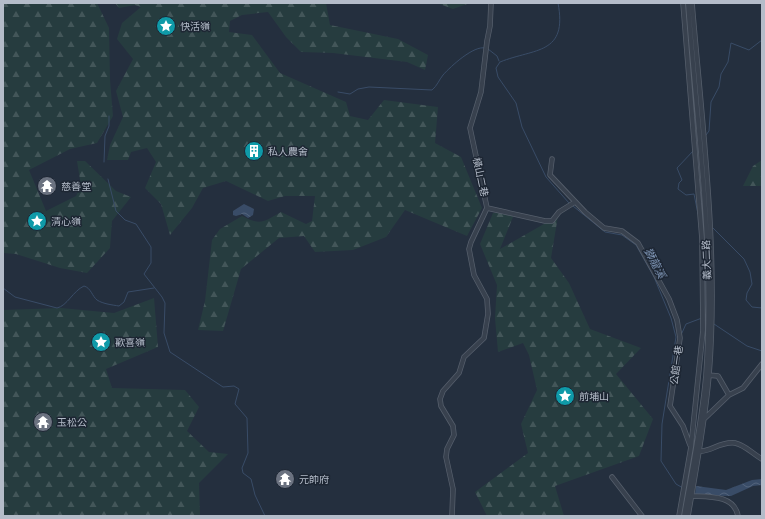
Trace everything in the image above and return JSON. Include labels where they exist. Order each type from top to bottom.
[{"type":"street","name":"橫山二巷","points":[[452,516],[453,490],[446,457],[454,434],[452,424],[441,406],[440,396],[458,374],[464,357],[484,338],[488,305],[474,275],[469,249],[470,242],[487,208],[470,128],[480,99],[491,3]]},
{"type":"street","name":"義大二路","points":[[683,3],[702,239],[704,330],[691,447],[689,482],[684,516]]},
{"type":"street","name":"義大二路","points":[[688,3],[706,239],[708,326],[707,375],[699,423],[698,451]]},
{"type":"street","name":"義大二路","points":[[689,482],[698,451],[704,419],[711,324],[710,238],[692,3]]},
{"type":"street","name":"公館一巷","points":[[552,159],[550,175],[572,203],[604,228],[622,231],[638,243],[669,299],[677,320],[680,338],[670,406],[683,426],[691,447]]},
{"type":"street","points":[[487,208],[544,221],[552,221],[559,212],[572,203]]},
{"type":"street","points":[[699,423],[729,395],[743,388],[762,364]]},
{"type":"street","points":[[707,375],[718,376],[729,395]]},
{"type":"street","points":[[691,447],[698,451],[704,452],[720,444],[736,443],[762,459]]},
{"type":"street","points":[[612,477],[642,516]]},
{"type":"street","name":"義大二路","points":[[679,516],[687,496]]},
{"type":"street","name":"義大二路","points":[[687,496],[688,516]]},
{"type":"street","points":[[687,496],[720,497],[737,510],[738,516]]},
{"type":"green space","points":[[3,3],[97,3],[109,28],[110,80],[113,116],[97,143],[70,149],[29,170],[46,211],[76,196],[81,186],[77,161],[85,161],[116,191],[131,197],[112,221],[110,248],[87,273],[60,268],[16,254],[3,253]]},
{"type":"green space","points":[[115,3],[326,3],[330,25],[398,39],[428,55],[425,70],[407,62],[333,53],[301,52],[286,37],[268,12],[242,15],[230,21],[229,32],[252,35],[280,73],[346,102],[350,116],[368,120],[384,100],[438,107],[435,143],[461,157],[482,208],[467,236],[405,210],[386,237],[353,250],[315,252],[304,236],[279,238],[241,269],[223,331],[198,330],[205,301],[212,240],[220,229],[242,216],[254,221],[262,222],[281,212],[306,224],[312,221],[315,196],[285,196],[268,201],[226,181],[203,188],[192,208],[170,235],[161,204],[145,188],[156,162],[147,148],[131,152],[128,160],[107,160],[110,145],[123,117],[116,91],[133,59],[117,39],[122,23],[141,7],[135,5],[119,8]]},
{"type":"green space","points":[[437,3],[470,3],[453,9]]},
{"type":"green space","points":[[762,160],[762,186],[743,186],[753,166]]},
{"type":"green space","points":[[515,212],[500,249],[558,216],[551,258],[569,283],[590,329],[641,348],[616,374],[653,419],[639,456],[555,486],[564,516],[487,516],[475,492],[528,453],[521,424],[537,390],[529,355],[523,343],[498,352],[495,318],[497,285],[480,244],[493,213]]},
{"type":"green space","points":[[154,298],[158,347],[106,369],[112,388],[185,390],[199,407],[187,431],[209,452],[228,454],[199,483],[200,516],[3,516],[3,310],[61,308],[114,313]]},
{"type":"water","points":[[244,204],[254,209],[253,215],[248,218],[242,214],[236,216],[233,215],[233,211]]},
{"type":"water","points":[[762,479],[762,485],[753,486],[731,496],[695,495],[696,486],[726,490],[752,480]]},
{"type":"waterway","name":"獅龍溪","points":[[558,3],[560,20],[558,32],[553,41],[546,47],[536,51],[500,62],[496,68],[498,77],[516,103],[522,127],[546,177],[569,203]]},
{"type":"waterway","points":[[706,135],[709,131],[711,102],[719,87],[721,74],[728,62],[731,43],[749,50],[762,40]]},
{"type":"waterway","points":[[338,92],[350,94],[358,89],[369,87],[432,90],[443,75],[457,62],[469,53],[480,48],[485,48]]},
{"type":"waterway","points":[[488,49],[497,56],[499,61]]},
{"type":"waterway","points":[[104,162],[105,136],[109,126],[109,116]]},
{"type":"waterway","points":[[694,150],[677,168],[682,180],[679,183],[678,189],[686,195],[694,194],[698,214]]},
{"type":"waterway","points":[[108,179],[116,211],[125,220],[136,224],[151,247],[151,263],[144,274],[165,303],[164,333],[170,352],[223,387],[234,386],[239,389],[235,404],[247,418],[248,453],[242,468],[243,473],[251,479],[255,495],[265,516]]},
{"type":"waterway","name":"獅龍溪","points":[[573,206],[605,232],[622,235],[636,245],[654,277],[671,318],[676,337],[662,424],[661,461],[676,484],[683,488]]},
{"type":"waterway","points":[[712,227],[744,259],[750,272],[752,284],[747,293],[746,300],[752,307],[762,308]]},
{"type":"waterway","points":[[3,288],[15,297],[57,308],[61,307],[80,288],[84,286],[88,288],[97,300],[119,306],[124,302],[128,292],[154,288]]},
{"type":"waterway","points":[[681,335],[686,324],[702,318]]},
{"type":"waterway","points":[[714,324],[747,346],[762,351]]},
{"type":"place","name":"快活嶺","points":[[166,26]]},
{"type":"place","name":"私人農舍","points":[[254,151]]},
{"type":"place","name":"慈善堂","points":[[47,186]]},
{"type":"place","name":"清心嶺","points":[[37,221]]},
{"type":"place","name":"歡喜嶺","points":[[101,342]]},
{"type":"place","name":"前埔山","points":[[565,396]]},
{"type":"place","name":"玉松公","points":[[43,422]]},
{"type":"place","name":"元帥府","points":[[285,479]]}]
